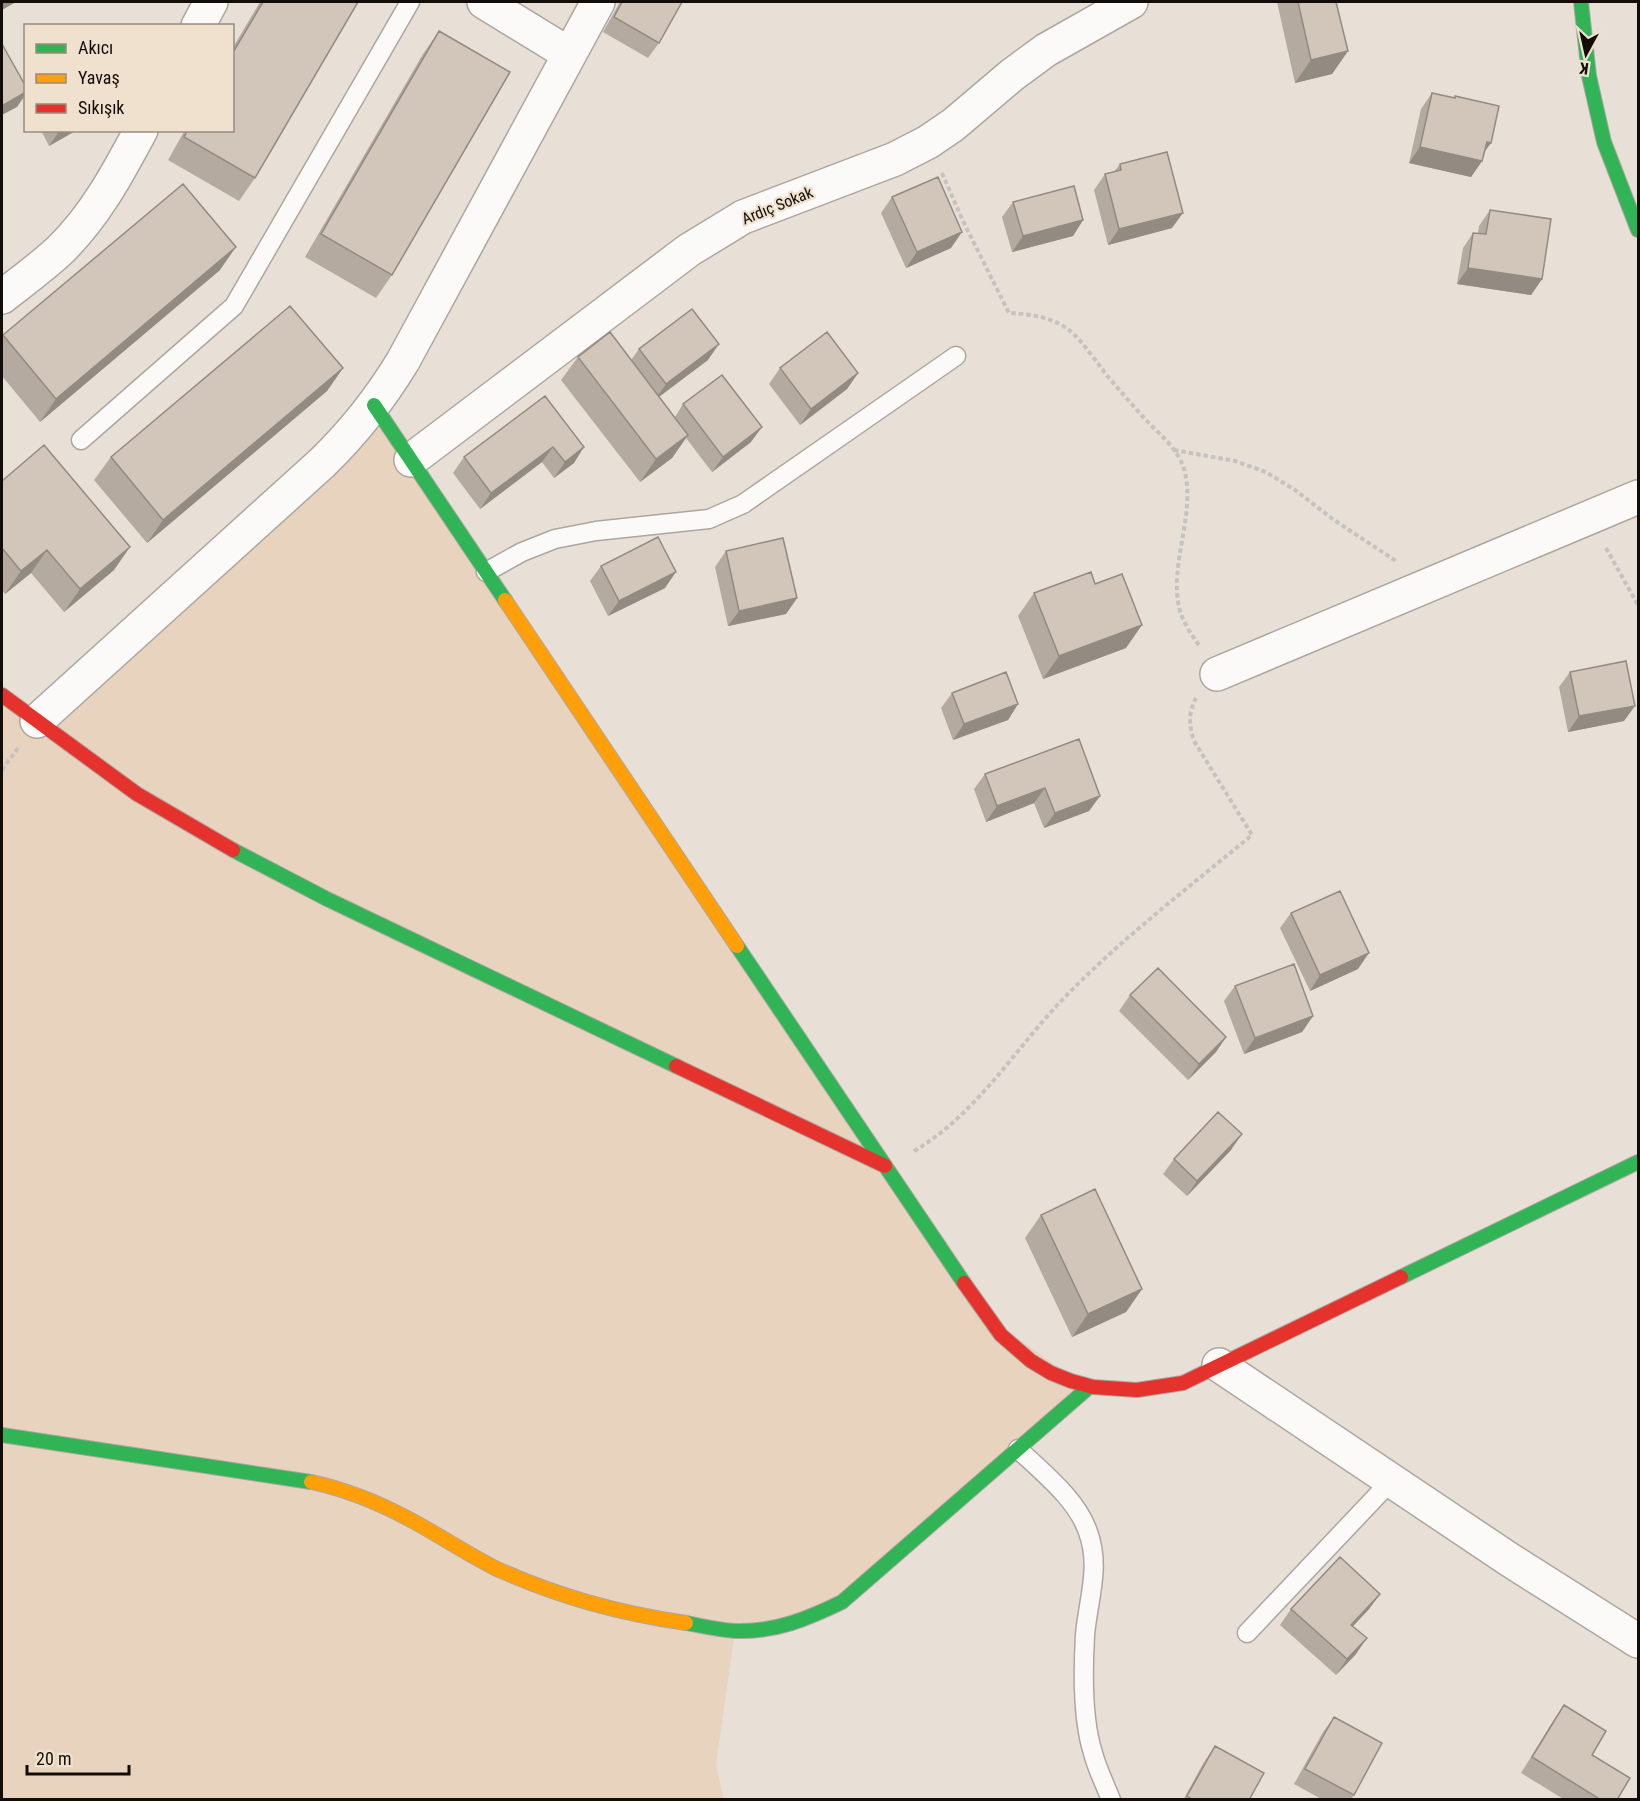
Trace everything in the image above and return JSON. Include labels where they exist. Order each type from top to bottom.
[{"type":"street","points":[[199,24],[211,2]]},
{"type":"street","points":[[484,2],[569,54]]},
{"type":"street","points":[[37,721],[322,464],[353,433],[403,361],[598,2]]},
{"type":"street","name":"Ardıç Sokak","points":[[411,460],[689,250],[742,217],[895,159],[928,142],[953,125],[1012,75],[1046,50],[1131,2]]},
{"type":"street","points":[[1581,2],[1589,76],[1604,142],[1638,230]]},
{"type":"street","points":[[2,297],[40,268],[85,222],[111,185],[140,132]]},
{"type":"street","points":[[374,405],[985,1315],[1010,1345],[1038,1366],[1088,1388],[1121,1391],[1155,1390],[1183,1383],[1638,1162]]},
{"type":"street","points":[[1217,674],[1638,497]]},
{"type":"street","points":[[2,695],[137,794],[327,899],[886,1167]]},
{"type":"street","points":[[1219,1365],[1510,1560],[1638,1641]]},
{"type":"street","points":[[2,1435],[314,1483],[374,1503],[407,1518],[496,1568],[564,1596],[632,1615],[735,1631],[775,1629],[808,1618],[842,1602],[1088,1388]]},
{"type":"lane","points":[[81,440],[234,306],[410,2]]},
{"type":"lane","points":[[486,572],[522,552],[555,538],[596,531],[709,519],[726,512],[743,504],[956,356]]},
{"type":"lane","points":[[1018,1449],[1066,1494],[1088,1530],[1094,1556],[1094,1587],[1085,1632],[1086,1709],[1092,1752],[1112,1800]]},
{"type":"lane","points":[[1247,1633],[1391,1481]]},
{"type":"path","points":[[886,1167],[929,1142],[965,1112],[1062,1000],[1109,954],[1252,835],[1194,741],[1189,725],[1191,709],[1199,690],[1217,674],[1187,627],[1179,607],[1177,582],[1186,508],[1183,466],[1174,450],[1111,381],[1070,330],[1048,319],[1031,314],[1009,313],[963,221],[928,142]]},
{"type":"path","points":[[1174,450],[1235,461],[1266,472],[1295,490],[1389,558],[1441,579]]},
{"type":"path","points":[[1589,517],[1638,605]]},
{"type":"shaded area","points":[[374,405],[985,1315],[1088,1388],[842,1602],[735,1631],[716,1765],[724,1799],[2,1799],[2,695],[37,720]]},
{"type":"building","points":[[263,2],[358,2],[255,178],[184,137],[187,132],[234,132],[234,51]]},
{"type":"building","points":[[622,2],[682,2],[659,43],[614,17]]},
{"type":"building","points":[[1298,2],[1336,2],[1348,51],[1311,60]]},
{"type":"building","points":[[439,31],[510,72],[392,275],[321,234]]},
{"type":"building","points":[[2,44],[24,83],[24,93],[2,106]]},
{"type":"building","points":[[1432,93],[1499,106],[1491,143],[1487,142],[1482,161],[1420,147]]},
{"type":"building","points":[[1167,152],[1183,213],[1119,229],[1105,174],[1121,170],[1120,164]]},
{"type":"building","points":[[938,177],[962,232],[917,252],[892,197]]},
{"type":"building","points":[[183,184],[236,247],[56,399],[3,335]]},
{"type":"building","points":[[1074,186],[1083,220],[1023,236],[1013,202]]},
{"type":"building","points":[[1490,210],[1551,219],[1542,279],[1468,268],[1473,233],[1486,234]]},
{"type":"building","points":[[290,306],[343,368],[163,520],[111,457]]},
{"type":"building","points":[[692,309],[719,344],[666,384],[639,349]]},
{"type":"building","points":[[610,332],[688,435],[656,459],[578,357]]},
{"type":"building","points":[[827,332],[858,373],[811,409],[780,368]]},
{"type":"building","points":[[722,375],[762,427],[723,457],[683,404]]},
{"type":"building","points":[[545,396],[584,447],[565,462],[553,447],[491,493],[464,457]]},
{"type":"building","points":[[44,445],[130,547],[80,589],[47,550],[21,571],[2,548],[2,481]]},
{"type":"building","points":[[658,537],[676,572],[619,601],[601,566]]},
{"type":"building","points":[[783,538],[797,598],[739,611],[726,551]]},
{"type":"building","points":[[1091,572],[1095,584],[1122,574],[1142,625],[1059,656],[1034,593]]},
{"type":"building","points":[[1626,661],[1635,706],[1579,716],[1570,672]]},
{"type":"building","points":[[1006,672],[1018,704],[964,724],[952,693]]},
{"type":"building","points":[[1079,739],[1100,796],[1055,813],[1045,788],[997,806],[985,774]]},
{"type":"building","points":[[1340,891],[1369,953],[1320,975],[1291,913]]},
{"type":"building","points":[[1294,964],[1313,1016],[1255,1038],[1235,986]]},
{"type":"building","points":[[1158,968],[1226,1037],[1199,1064],[1130,995]]},
{"type":"building","points":[[1218,1112],[1242,1134],[1197,1181],[1174,1159]]},
{"type":"building","points":[[1095,1189],[1142,1289],[1088,1314],[1041,1215]]},
{"type":"building","points":[[1340,1557],[1380,1594],[1351,1625],[1367,1638],[1347,1659],[1291,1609]]},
{"type":"building","points":[[1564,1705],[1606,1731],[1592,1755],[1630,1778],[1617,1800],[1601,1800],[1532,1757]]},
{"type":"building","points":[[1334,1717],[1382,1743],[1354,1795],[1305,1769]]},
{"type":"building","points":[[1215,1746],[1264,1773],[1249,1800],[1193,1800],[1187,1796]]},
{"type":"traffic: fast","points":[[1581,2],[1589,76],[1604,142],[1638,230]]},
{"type":"traffic: fast","points":[[374,405],[505,600]]},
{"type":"traffic: fast","points":[[233,850],[327,899],[676,1066]]},
{"type":"traffic: fast","points":[[737,946],[964,1283]]},
{"type":"traffic: fast","points":[[1401,1277],[1638,1162]]},
{"type":"traffic: fast","points":[[686,1623],[711,1628],[751,1631],[778,1627],[804,1619],[842,1602],[1088,1388]]},
{"type":"traffic: fast","points":[[2,1435],[311,1482]]},
{"type":"traffic: slow","points":[[505,600],[737,946]]},
{"type":"traffic: slow","points":[[311,1482],[386,1507],[497,1569],[544,1588],[613,1609],[686,1623]]},
{"type":"traffic: jam","points":[[2,695],[137,794],[233,850]]},
{"type":"traffic: jam","points":[[676,1066],[885,1166]]},
{"type":"traffic: jam","points":[[964,1283],[1001,1335],[1031,1361],[1071,1381],[1093,1387],[1137,1390],[1183,1383],[1401,1277]]}]
